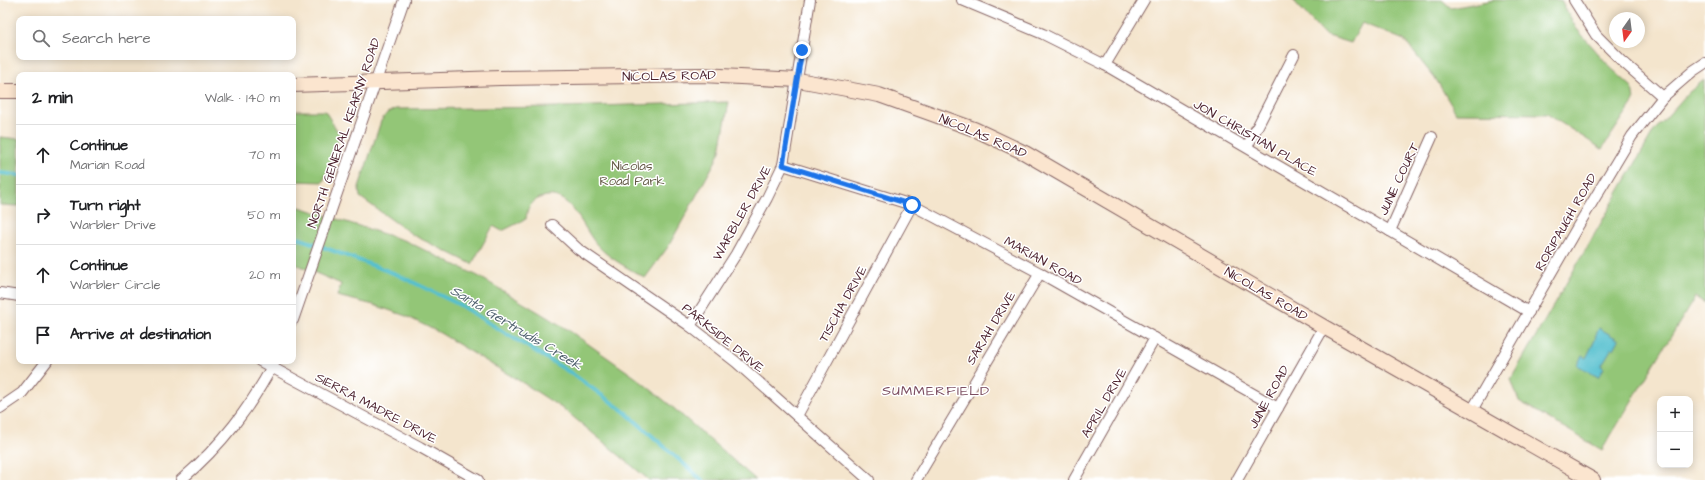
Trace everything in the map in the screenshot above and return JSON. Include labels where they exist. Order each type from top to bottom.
[{"type":"main road","name":"NICOLAS ROAD","points":[[296,85],[500,78],[702,75],[798,80],[879,95],[974,129],[1025,153],[1471,412],[1593,480]]},
{"type":"main road","points":[[0,91],[16,91]]},
{"type":"street","name":"NORTH GENERAL KEARNY ROAD","points":[[296,312],[404,0]]},
{"type":"street","name":"WARBLER DRIVE","points":[[690,326],[736,254],[767,198],[783,165],[810,0]]},
{"type":"street","name":"JON CHRISTIAN PLACE","points":[[962,0],[1043,34],[1105,65],[1529,312]]},
{"type":"street","points":[[1105,65],[1144,0]]},
{"type":"street","points":[[1574,0],[1596,35],[1662,97]]},
{"type":"street","points":[[1247,147],[1294,55]]},
{"type":"street","name":"RORIPAUGH ROAD","points":[[1471,412],[1632,136],[1662,97],[1705,63]]},
{"type":"street","name":"JUNE COURT","points":[[1390,231],[1432,138]]},
{"type":"street","name":"MARIAN ROAD","points":[[783,165],[912,205],[1040,272],[1278,408]]},
{"type":"street","name":"TISCHA DRIVE","points":[[797,416],[912,205]]},
{"type":"street","name":"PARKSIDE DRIVE","points":[[552,225],[578,250],[690,326],[736,362],[869,480]]},
{"type":"street","name":"SARAH DRIVE","points":[[916,480],[1040,272]]},
{"type":"street","points":[[0,293],[16,296]]},
{"type":"street","name":"JUNE ROAD","points":[[1237,480],[1324,327]]},
{"type":"street","name":"APRIL DRIVE","points":[[1074,480],[1155,338]]},
{"type":"street","points":[[0,408],[22,393],[45,364]]},
{"type":"street","points":[[181,480],[206,459],[233,428],[274,364]]},
{"type":"street","name":"SIERRA MADRE DRIVE","points":[[274,364],[478,480]]},
{"type":"green space","points":[[1293,0],[1442,0],[1451,8],[1494,0],[1561,0],[1576,28],[1611,68],[1632,87],[1634,101],[1602,149],[1547,114],[1456,113],[1437,81],[1404,40],[1362,23],[1351,43],[1325,35]]},
{"type":"green space","points":[[1704,80],[1705,303],[1695,297],[1602,450],[1519,401],[1511,379],[1654,131],[1688,93]]},
{"type":"green space","name":"Nicolas Road Park","points":[[729,102],[720,151],[715,162],[668,247],[645,278],[620,264],[599,247],[575,212],[560,198],[550,196],[540,198],[530,206],[526,219],[502,231],[493,226],[472,264],[413,235],[360,197],[359,187],[381,121],[387,113],[396,109],[562,107]]},
{"type":"green space","points":[[296,111],[325,111],[340,135],[323,182],[296,181]]},
{"type":"green space","points":[[0,137],[16,139],[16,206],[0,205]]},
{"type":"green space","points":[[296,206],[406,241],[478,276],[567,329],[635,377],[670,405],[756,480],[649,480],[566,411],[528,386],[440,333],[406,316],[374,305],[337,296],[341,284],[296,264]]},
{"type":"water","points":[[1599,328],[1619,340],[1614,349],[1612,348],[1601,366],[1604,368],[1598,377],[1577,365],[1582,356],[1586,358],[1596,338],[1595,337]]},
{"type":"waterway","name":"Santa Gertrudis Creek","points":[[0,173],[16,175]]},
{"type":"waterway","name":"Santa Gertrudis Creek","points":[[296,237],[396,274],[458,304],[571,373],[625,412],[702,480]]},
{"type":"district","name":"SUMMERFIELD","points":[[936,391]]},
{"type":"route","points":[[802,50],[783,165],[912,205]]}]
